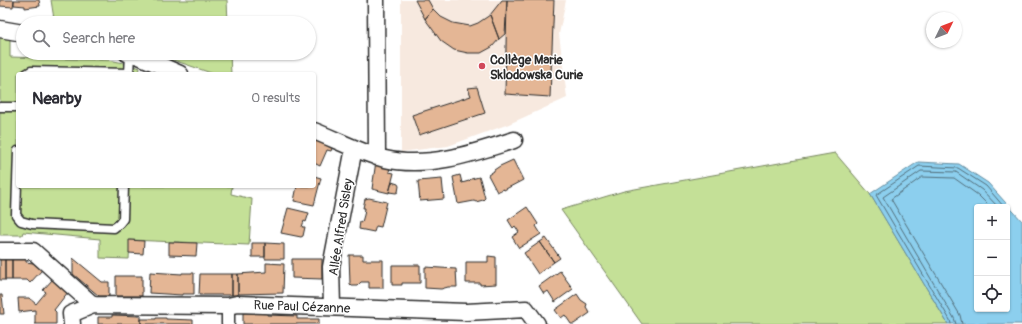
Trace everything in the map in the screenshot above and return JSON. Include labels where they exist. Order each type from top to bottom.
[{"type":"street","points":[[376,0],[377,157]]},
{"type":"street","points":[[0,30],[16,32]]},
{"type":"street","points":[[148,60],[175,72]]},
{"type":"street","points":[[316,132],[377,157],[407,162],[435,161],[455,157],[514,140]]},
{"type":"street","name":"Allée Alfred Sisley","points":[[332,307],[331,267],[354,148]]},
{"type":"street","points":[[0,251],[33,251],[93,305]]},
{"type":"street","name":"Rue Paul Cézanne","points":[[72,324],[71,314],[93,305],[228,306],[238,304],[466,312],[526,309],[537,324]]},
{"type":"street","points":[[228,306],[228,324]]},
{"type":"lane","points":[[128,60],[129,72]]},
{"type":"lane","points":[[29,72],[80,72]]},
{"type":"lane","points":[[0,107],[16,107]]},
{"type":"lane","points":[[17,188],[16,215],[21,221],[30,224],[114,228],[123,219],[124,188]]},
{"type":"shaded area","name":"Collège Marie Sklodowska Curie","points":[[401,0],[566,0],[559,34],[567,98],[509,124],[448,146],[401,152]]},
{"type":"green space","points":[[51,0],[227,0],[228,16],[54,16]]},
{"type":"green space","points":[[0,36],[10,37],[10,57],[16,57],[16,60],[109,60],[140,68],[139,72],[16,72],[16,188],[232,188],[231,194],[252,199],[249,245],[130,240],[129,259],[100,258],[100,239],[23,232],[22,235],[0,235]]},
{"type":"green space","points":[[173,60],[230,60],[231,72],[208,72]]},
{"type":"green space","points":[[835,153],[870,194],[948,324],[642,324],[561,210],[624,191]]},
{"type":"water","points":[[918,162],[959,164],[988,183],[1007,204],[974,204],[974,312],[1010,312],[1010,208],[1022,221],[1022,324],[948,324],[870,194]]},
{"type":"building","points":[[0,0],[14,0],[13,7],[0,6]]},
{"type":"building","points":[[14,0],[39,0],[40,6],[25,8],[25,6],[14,5]]},
{"type":"building","points":[[415,0],[428,0],[433,9],[425,19]]},
{"type":"building","points":[[502,0],[507,0],[505,34],[499,39],[490,15]]},
{"type":"building","points":[[507,0],[554,0],[550,97],[505,94]]},
{"type":"building","points":[[433,9],[441,17],[453,23],[470,26],[478,23],[490,15],[499,39],[492,47],[481,53],[468,53],[454,50],[441,41],[425,19]]},
{"type":"building","points":[[477,87],[485,113],[419,135],[412,115],[471,96],[468,88]]},
{"type":"building","points":[[316,137],[334,144],[331,151],[327,150],[320,166],[316,164]]},
{"type":"building","points":[[513,160],[523,180],[497,192],[488,175],[500,166]]},
{"type":"building","points":[[376,161],[390,167],[389,172],[394,173],[389,193],[372,189]]},
{"type":"building","points":[[460,175],[462,183],[479,177],[485,198],[483,200],[458,204],[453,177]]},
{"type":"building","points":[[316,177],[321,178],[314,205],[294,201],[297,188],[316,188]]},
{"type":"building","points":[[442,179],[444,199],[420,201],[418,181]]},
{"type":"building","points":[[392,182],[398,184],[399,186],[398,192],[396,193],[389,192]]},
{"type":"building","points":[[369,198],[387,202],[381,227],[376,226],[374,232],[359,229],[360,221],[362,222],[364,215],[365,208],[363,208],[365,199]]},
{"type":"building","points":[[527,207],[538,224],[536,226],[541,234],[519,248],[512,237],[519,232],[515,226],[513,228],[508,220]]},
{"type":"building","points":[[288,208],[309,213],[306,222],[304,221],[302,227],[305,227],[303,236],[301,237],[281,233]]},
{"type":"building","points":[[546,238],[560,258],[554,262],[540,242]]},
{"type":"building","points":[[129,240],[144,241],[143,254],[129,253]]},
{"type":"building","points":[[169,242],[197,243],[196,256],[169,255]]},
{"type":"building","points":[[540,242],[554,262],[538,274],[524,253]]},
{"type":"building","points":[[252,243],[265,243],[265,257],[252,257]]},
{"type":"building","points":[[265,243],[284,244],[284,259],[265,259]]},
{"type":"building","points":[[349,255],[363,255],[363,260],[383,260],[383,288],[369,288],[369,282],[361,282],[357,286],[352,286],[350,284]]},
{"type":"building","points":[[488,256],[496,257],[496,284],[480,285],[480,283],[466,283],[466,262],[488,262]]},
{"type":"building","points":[[73,258],[102,282],[109,282],[109,296],[99,296],[73,274]]},
{"type":"building","points":[[0,259],[5,259],[5,280],[0,280]]},
{"type":"building","points":[[5,259],[12,259],[12,280],[5,280]]},
{"type":"building","points":[[12,259],[26,259],[26,262],[33,263],[42,270],[30,283],[27,280],[12,280]]},
{"type":"building","points":[[292,259],[322,259],[322,279],[292,278]]},
{"type":"building","points":[[266,263],[284,264],[283,293],[238,294],[238,274],[266,272]]},
{"type":"building","points":[[392,265],[420,265],[420,283],[402,283],[402,285],[392,285]]},
{"type":"building","points":[[425,267],[456,269],[457,287],[441,289],[425,288]]},
{"type":"building","points":[[560,271],[573,289],[555,302],[548,291],[544,294],[539,286]]},
{"type":"building","points":[[150,272],[182,274],[194,273],[194,294],[182,295],[149,293]]},
{"type":"building","points":[[200,274],[232,274],[232,295],[199,295]]},
{"type":"building","points":[[232,274],[238,274],[238,295],[232,295]]},
{"type":"building","points":[[116,276],[142,276],[142,296],[116,296]]},
{"type":"building","points":[[53,279],[68,292],[54,310],[56,312],[56,324],[35,324],[35,310],[19,312],[18,298],[29,298],[36,304],[46,292],[43,290]]},
{"type":"building","points":[[577,294],[581,300],[587,304],[586,307],[590,313],[574,324],[571,324],[565,315],[561,318],[555,310]]},
{"type":"building","points":[[0,295],[2,295],[4,314],[0,314]]},
{"type":"building","points":[[243,313],[267,313],[267,315],[297,316],[297,319],[319,319],[319,324],[243,324]]},
{"type":"building","points":[[112,315],[141,316],[141,324],[98,324],[98,317],[112,317]]},
{"type":"building","points":[[156,318],[193,320],[193,324],[141,324],[141,319]]},
{"type":"place","name":"Collège Marie Sklodowska Curie","points":[[482,66]]}]
